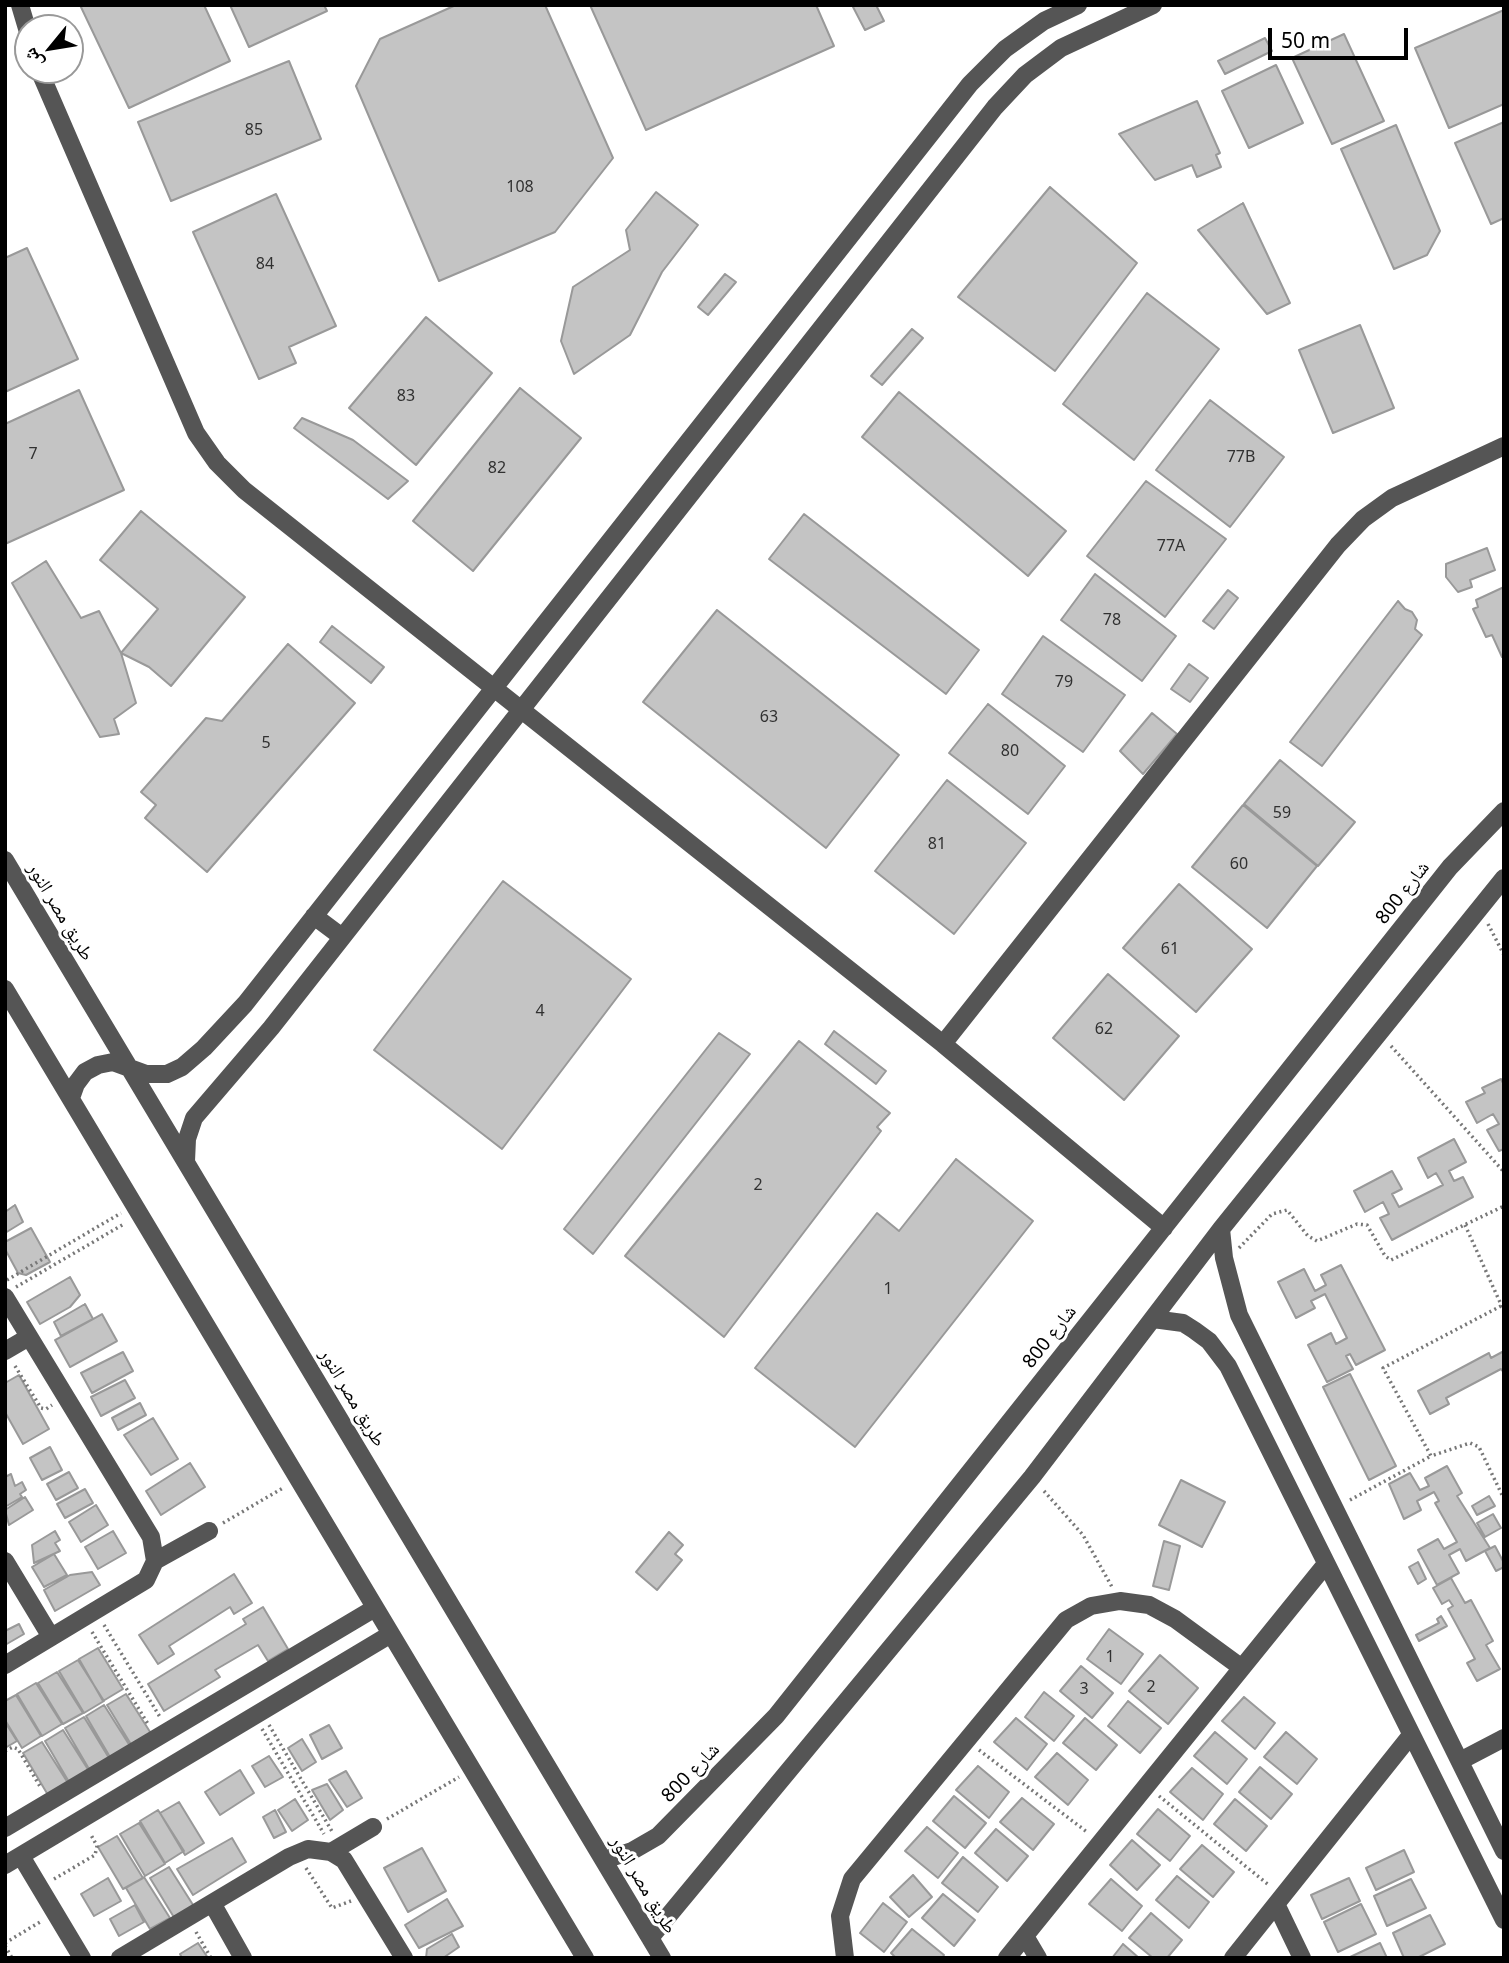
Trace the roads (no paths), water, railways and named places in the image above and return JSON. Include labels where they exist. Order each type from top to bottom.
[{"type":"street","points":[[71,1098],[76,1084],[85,1072],[98,1065],[113,1062],[156,1075],[182,1067],[245,1004],[970,83],[1015,42],[1044,21],[1078,5]]},
{"type":"street","points":[[186,1161],[187,1139],[194,1118],[342,937],[995,107],[1025,75],[1061,48],[1153,5]]},
{"type":"street","points":[[45,84],[190,422],[217,463],[244,489],[943,1044],[1164,1228]]},
{"type":"street","points":[[943,1044],[1338,545],[1363,519],[1392,498],[1504,446]]},
{"type":"street","name":"شارع 800","points":[[604,1860],[632,1851],[658,1836],[776,1716],[1450,867],[1504,811]]},
{"type":"street","name":"طريق مصر النور","points":[[5,860],[662,1958]]},
{"type":"street","points":[[650,1938],[1032,1477],[1221,1229],[1504,878]]},
{"type":"street","points":[[314,916],[342,937]]},
{"type":"street","points":[[5,989],[585,1958]]},
{"type":"street","points":[[1221,1229],[1224,1258],[1240,1315],[1504,1851]]},
{"type":"street","points":[[5,1295],[150,1537],[155,1561]]},
{"type":"street","points":[[1153,1319],[1183,1323],[1209,1341],[1228,1366],[1504,1920]]},
{"type":"street","points":[[5,1351],[29,1336]]},
{"type":"street","points":[[5,1665],[146,1580],[155,1561],[209,1531]]},
{"type":"street","points":[[5,1561],[51,1637]]},
{"type":"street","points":[[1007,1958],[1326,1564]]},
{"type":"street","points":[[845,1958],[840,1916],[852,1879],[1066,1620],[1091,1606],[1120,1601],[1149,1605],[1175,1619],[1242,1668]]},
{"type":"street","points":[[5,1828],[375,1608]]},
{"type":"street","points":[[5,1865],[391,1634]]},
{"type":"street","points":[[1233,1958],[1411,1735]]},
{"type":"street","points":[[157,1737],[162,1771]]},
{"type":"street","points":[[1460,1761],[1504,1738]]},
{"type":"street","points":[[120,1958],[297,1853],[308,1849],[336,1850],[373,1828]]},
{"type":"street","points":[[336,1850],[365,1892],[404,1958]]},
{"type":"street","points":[[21,1856],[82,1958]]},
{"type":"street","points":[[1279,1900],[1302,1958]]},
{"type":"street","points":[[212,1903],[243,1958]]},
{"type":"street","points":[[1025,1936],[1038,1958]]}]
